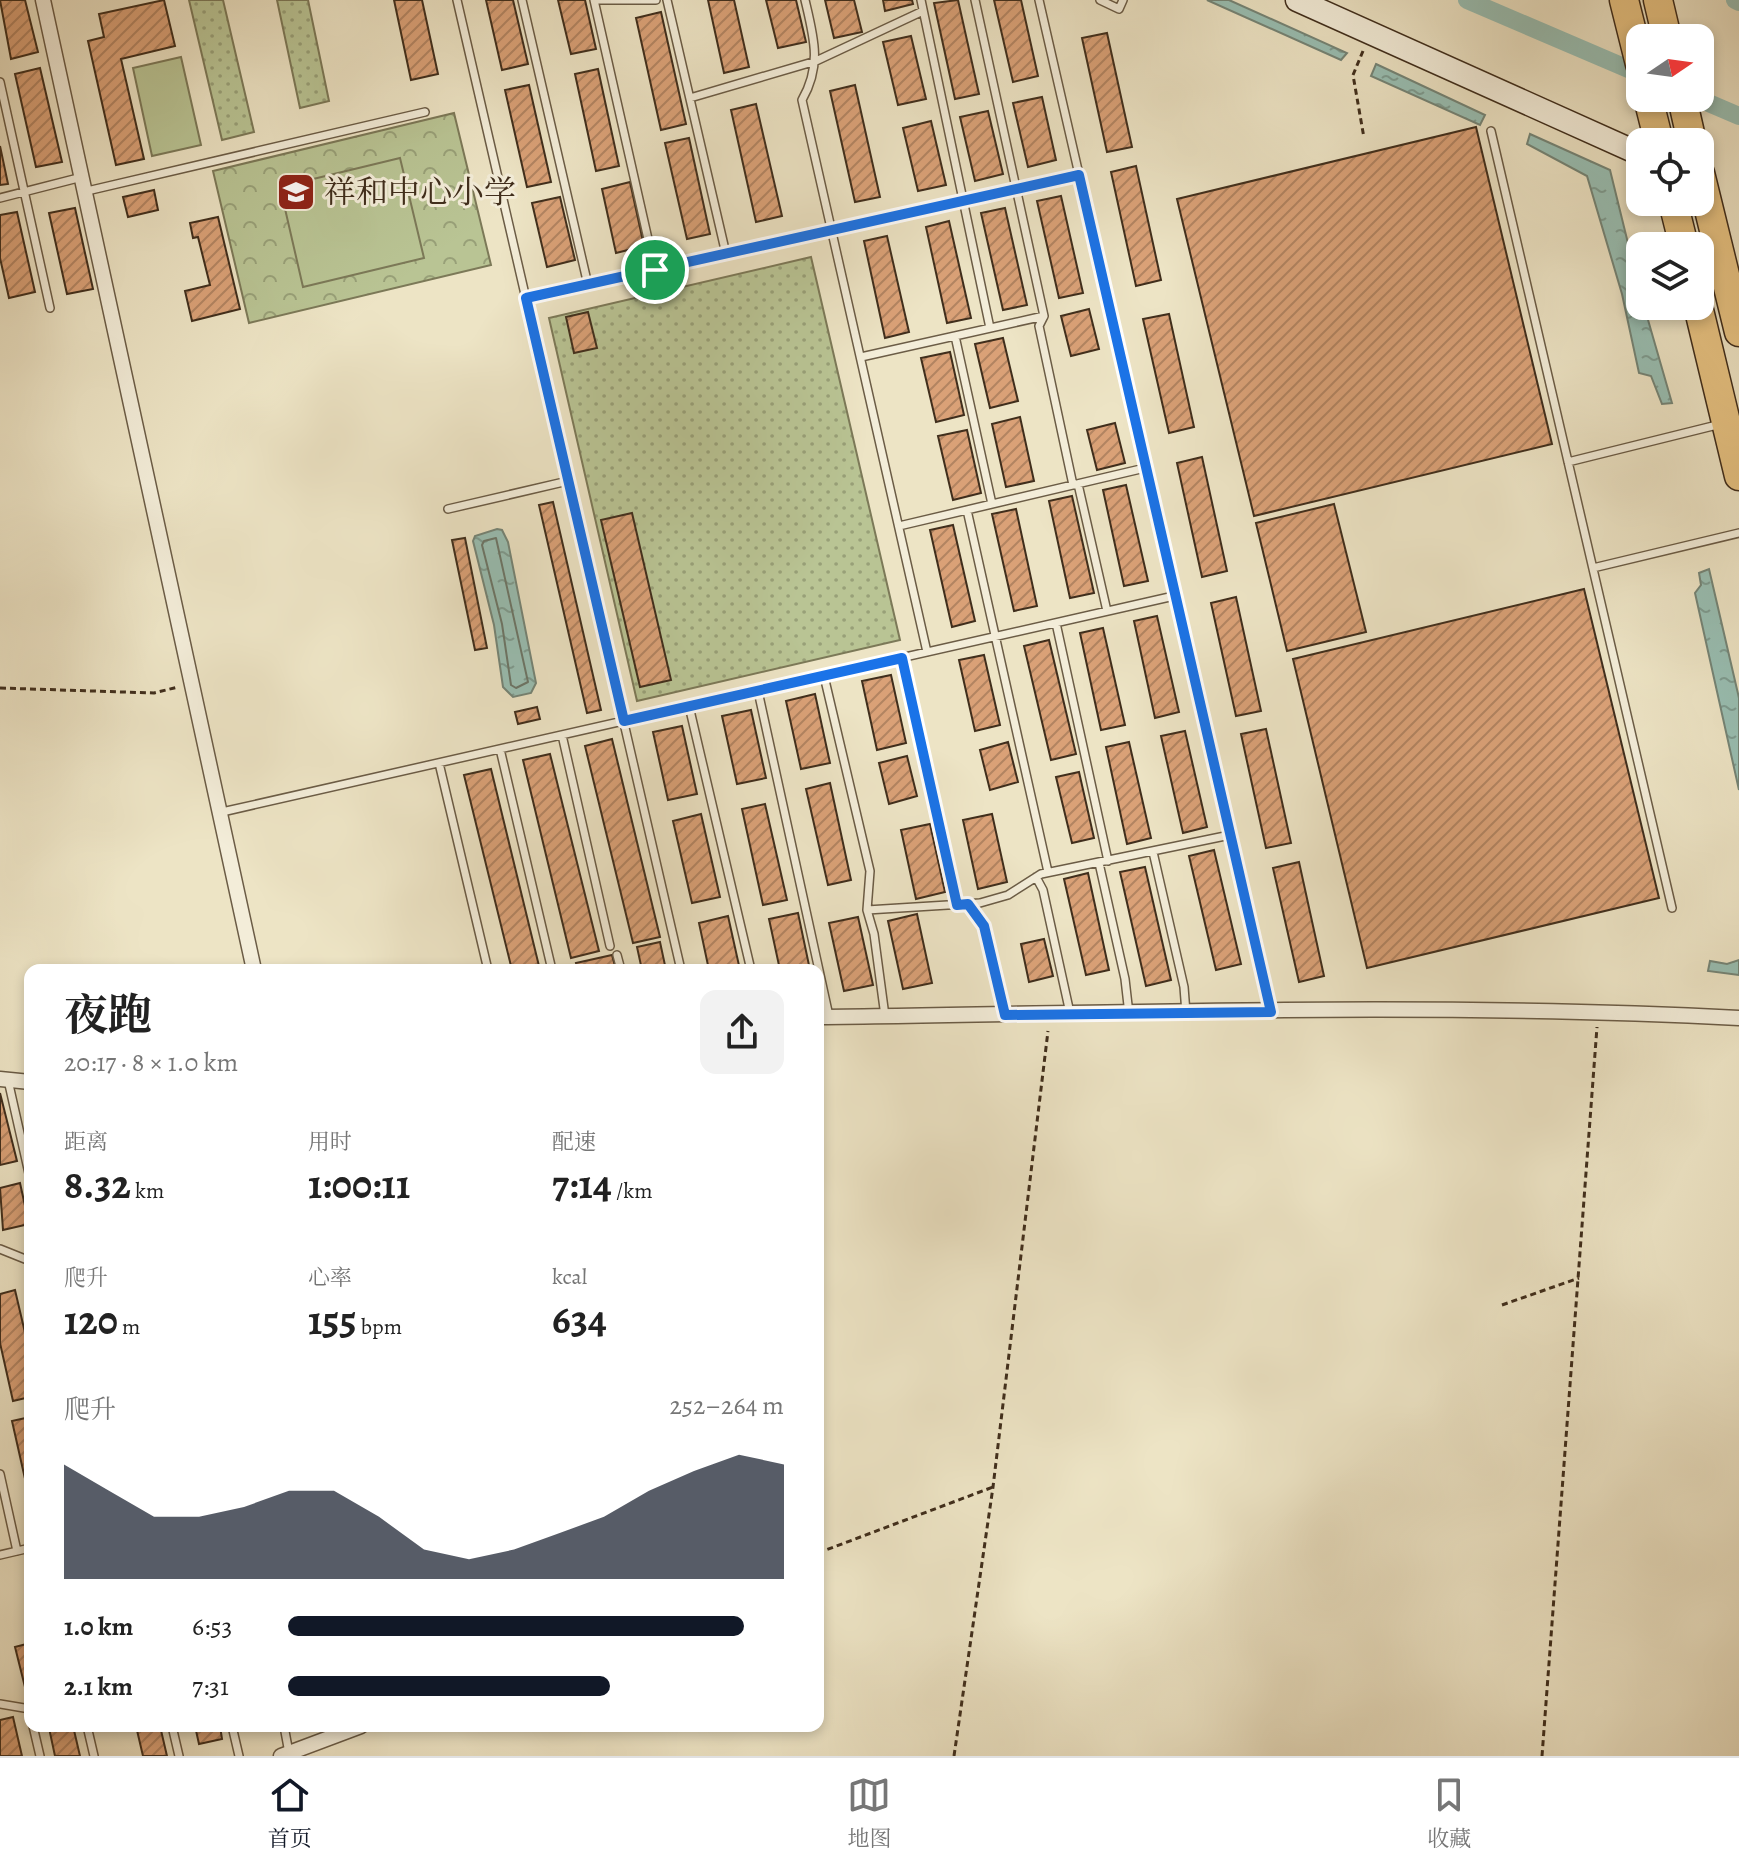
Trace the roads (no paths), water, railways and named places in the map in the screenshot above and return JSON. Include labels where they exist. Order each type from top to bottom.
[{"type":"highway","points":[[1624,0],[1630,24]]},
{"type":"highway","points":[[1658,0],[1664,24]]},
{"type":"highway","points":[[1711,216],[1739,332]]},
{"type":"highway","points":[[1702,320],[1733,421],[1739,476]]},
{"type":"main road","points":[[1297,0],[1626,148]]},
{"type":"street","points":[[43,0],[253,964]]},
{"type":"street","points":[[824,1016],[1426,1008],[1598,1011],[1739,1018]]},
{"type":"street","points":[[4,1080],[24,1082]]},
{"type":"street","points":[[285,1754],[342,1732]]},
{"type":"lane","points":[[457,0],[680,964]]},
{"type":"lane","points":[[522,0],[588,285]]},
{"type":"lane","points":[[655,270],[594,0],[656,0]]},
{"type":"lane","points":[[667,0],[726,254]]},
{"type":"lane","points":[[805,0],[817,50],[814,77],[802,100],[927,652]]},
{"type":"lane","points":[[921,0],[990,328]]},
{"type":"lane","points":[[975,0],[1044,316],[1039,326],[1107,611]]},
{"type":"lane","points":[[1039,0],[1271,1012]]},
{"type":"lane","points":[[1100,0],[1119,9],[1123,0]]},
{"type":"lane","points":[[690,98],[816,61],[923,11]]},
{"type":"lane","points":[[0,82],[50,308]]},
{"type":"lane","points":[[0,198],[85,184],[425,112]]},
{"type":"lane","points":[[1491,131],[1672,908]]},
{"type":"lane","points":[[526,298],[1079,175]]},
{"type":"lane","points":[[861,357],[1044,316]]},
{"type":"lane","points":[[955,336],[992,504]]},
{"type":"lane","points":[[1568,462],[1733,421]]},
{"type":"lane","points":[[899,526],[1145,468]]},
{"type":"lane","points":[[448,509],[568,481]]},
{"type":"lane","points":[[967,510],[1048,872]]},
{"type":"lane","points":[[1593,568],[1739,533]]},
{"type":"lane","points":[[222,812],[1174,596]]},
{"type":"lane","points":[[1056,623],[1104,862],[1129,1014]]},
{"type":"lane","points":[[902,658],[957,905]]},
{"type":"lane","points":[[824,676],[870,871],[867,910],[874,934],[885,1016]]},
{"type":"lane","points":[[758,691],[813,964]]},
{"type":"lane","points":[[689,706],[750,964]]},
{"type":"lane","points":[[562,735],[610,946]]},
{"type":"lane","points":[[500,749],[551,964]]},
{"type":"lane","points":[[439,763],[487,964]]},
{"type":"lane","points":[[867,910],[968,904],[1008,895],[1048,872],[1230,835]]},
{"type":"lane","points":[[1153,852],[1184,987],[1186,1013]]},
{"type":"lane","points":[[1036,877],[1043,890],[1070,1015]]},
{"type":"lane","points":[[968,904],[984,926],[1005,1015]]},
{"type":"lane","points":[[617,955],[619,964]]},
{"type":"lane","points":[[4,1080],[24,1155]]},
{"type":"lane","points":[[0,1249],[24,1259]]},
{"type":"lane","points":[[0,1474],[17,1551]]},
{"type":"lane","points":[[0,1555],[24,1549]]},
{"type":"lane","points":[[0,1704],[24,1710]]},
{"type":"lane","points":[[34,1732],[40,1756]]},
{"type":"lane","points":[[88,1732],[94,1756]]},
{"type":"lane","points":[[173,1732],[179,1756]]},
{"type":"lane","points":[[233,1732],[239,1756]]},
{"type":"lane","points":[[284,1732],[285,1754]]},
{"type":"water","points":[[1207,0],[1229,0],[1347,53],[1341,60]]},
{"type":"water","points":[[1376,64],[1485,115],[1480,125],[1371,76]]},
{"type":"water","points":[[1530,134],[1610,170],[1626,235],[1626,313],[1587,176],[1527,144]]},
{"type":"water","points":[[1628,320],[1648,320],[1672,403],[1662,404],[1651,376],[1639,373]]},
{"type":"water","points":[[502,530],[508,542],[536,683],[531,693],[513,697],[503,687],[494,625],[473,541],[475,536]]},
{"type":"water","points":[[1709,569],[1739,698],[1739,790],[1695,593],[1701,585],[1699,573]]},
{"type":"water","points":[[1739,960],[1739,975],[1708,971],[1710,961],[1727,964]]},
{"type":"waterway","points":[[1467,0],[1626,68]]},
{"type":"waterway","points":[[1735,0],[1739,2]]},
{"type":"waterway","points":[[1714,105],[1739,116]]},
{"type":"place","name":"祥和中心小学","points":[[296,192]]}]
